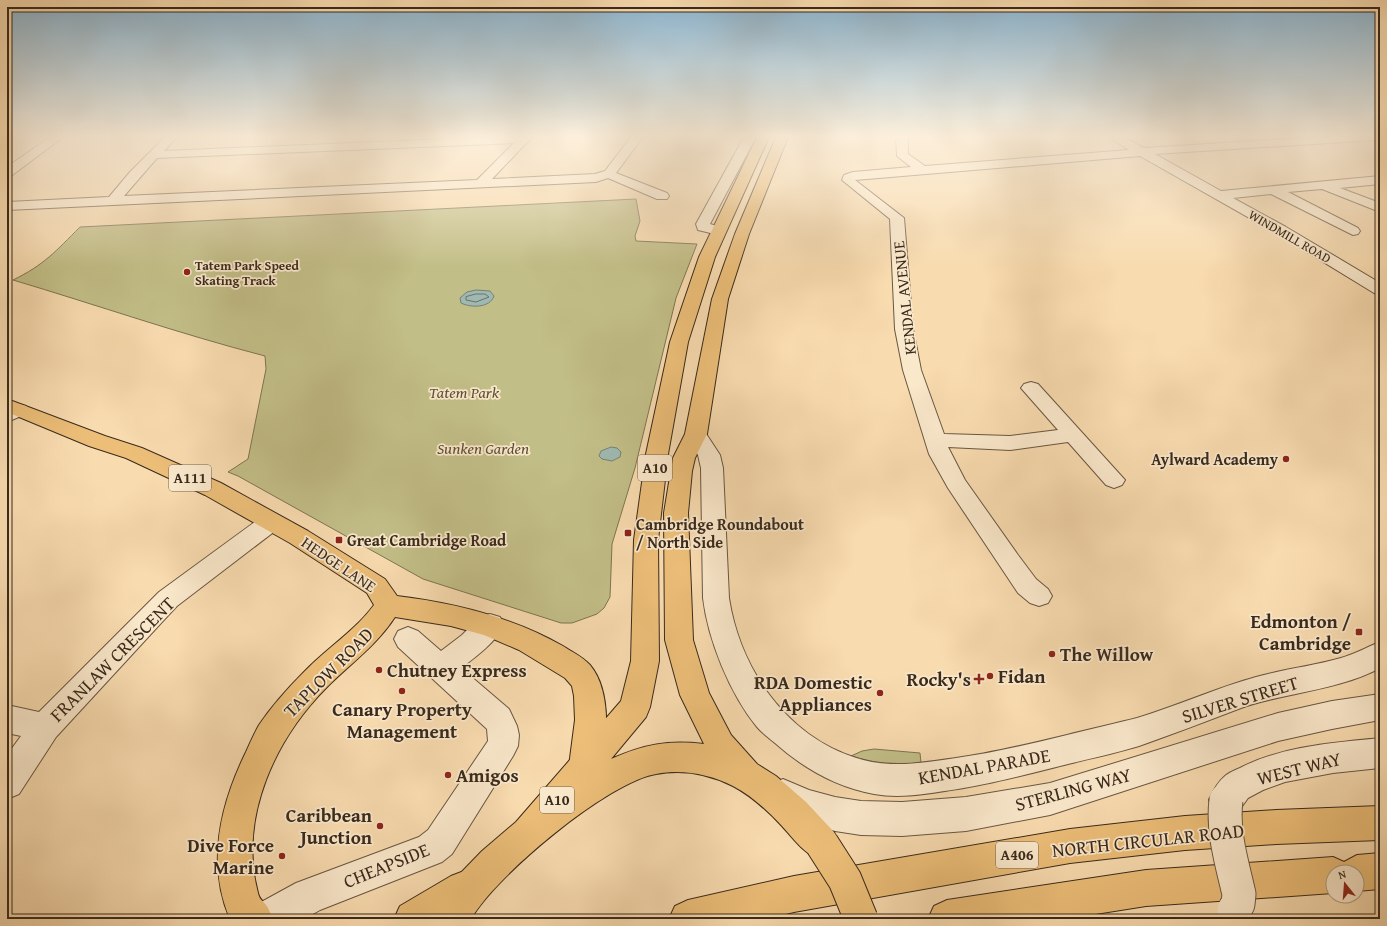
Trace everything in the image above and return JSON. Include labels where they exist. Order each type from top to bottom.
[{"type":"main road","name":"A10","points":[[529,833],[635,707],[645,661],[646,540],[657,454],[679,342],[699,280],[743,180]]},
{"type":"main road","name":"A10","points":[[754,781],[720,745],[695,695],[679,640],[676,513],[684,458],[696,434],[720,299],[742,234],[764,180]]},
{"type":"main road","name":"HEDGE LANE","points":[[11,410],[172,469],[212,488],[299,537],[376,586],[384,596],[388,606],[452,614],[490,625],[529,642],[567,663],[582,677],[588,691],[591,731],[585,767]]},
{"type":"main road","name":"TAPLOW ROAD","points":[[254,919],[244,909],[239,892],[235,855],[239,812],[248,781],[270,736],[289,709],[316,679],[375,625],[388,606]]},
{"type":"main road","points":[[450,919],[464,896],[507,852],[586,789],[635,763],[663,756],[689,756],[715,762],[754,781],[822,844],[840,868],[854,896],[861,919]]},
{"type":"main road","name":"NORTH CIRCULAR ROAD","points":[[688,919],[794,894],[1070,846],[1185,833],[1365,823]]},
{"type":"main road","points":[[947,919],[1146,888],[1325,876]]},
{"type":"main road","points":[[413,919],[482,877]]},
{"type":"street","points":[[113,201],[130,180]]},
{"type":"street","points":[[7,206],[546,180]]},
{"type":"street","points":[[624,180],[662,196]]},
{"type":"street","points":[[719,232],[707,229],[703,227],[703,224],[727,180]]},
{"type":"street","name":"KENDAL AVENUE","points":[[848,180],[897,218],[904,329],[912,370],[940,454],[948,470],[1022,580],[1039,596]]},
{"type":"street","name":"WINDMILL ROAD","points":[[1193,180],[1281,230],[1380,290]]},
{"type":"street","points":[[1252,180],[1353,231]]},
{"type":"street","points":[[1219,195],[1379,181]]},
{"type":"street","points":[[1322,185],[1380,208]]},
{"type":"street","points":[[1031,388],[1114,480]]},
{"type":"street","name":"KENDAL PARADE","points":[[696,434],[709,456],[712,468],[718,613],[732,658],[761,710],[768,718],[806,750],[826,762],[847,771],[874,778],[920,779],[989,769],[1123,736]]},
{"type":"street","points":[[936,440],[1010,442],[1073,435]]},
{"type":"street","name":"FRANLAW CRESCENT","points":[[7,783],[45,727],[152,614],[168,599],[271,522]]},
{"type":"street","points":[[443,672],[490,625]]},
{"type":"street","name":"CHEAPSIDE","points":[[267,919],[309,896],[430,850],[440,842],[502,746],[505,735],[504,728],[498,719],[443,672],[408,639]]},
{"type":"street","name":"SILVER STREET","points":[[1123,736],[1204,710],[1256,690],[1339,671],[1361,664],[1380,654]]},
{"type":"street","name":"STERLING WAY","points":[[754,781],[808,806],[835,814],[861,818],[902,819],[966,814],[1050,799],[1278,727],[1332,715],[1380,707]]},
{"type":"street","points":[[7,719],[45,727]]},
{"type":"street","name":"WEST WAY","points":[[1230,914],[1238,904],[1239,894],[1224,811],[1226,800],[1236,787],[1255,777],[1285,768],[1333,758],[1380,753]]},
{"type":"green space","name":"Tatem Park","points":[[636,199],[640,221],[635,236],[636,241],[697,244],[676,298],[635,468],[612,544],[610,597],[604,608],[597,614],[572,623],[561,623],[423,579],[238,476],[228,472],[248,459],[266,369],[265,356],[170,329],[13,280],[41,263],[80,227]]},
{"type":"green space","points":[[874,749],[920,753],[921,763],[886,763],[869,761],[851,756],[862,751]]},
{"type":"water","points":[[476,290],[490,291],[494,296],[489,303],[480,306],[470,306],[461,303],[460,298],[467,292]]},
{"type":"water","points":[[611,447],[617,448],[621,452],[620,457],[612,461],[602,459],[599,456],[601,451]]},
{"type":"place","name":"Tatem Park Speed Skating Track","points":[[187,272]]},
{"type":"place","name":"Aylward Academy","points":[[1286,459]]},
{"type":"place","name":"Cambridge Roundabout / North Side","points":[[628,533]]},
{"type":"place","name":"Great Cambridge Road","points":[[339,540]]},
{"type":"place","name":"Edmonton / Cambridge","points":[[1359,632]]},
{"type":"place","name":"The Willow","points":[[1052,654]]},
{"type":"place","name":"Chutney Express","points":[[379,670]]},
{"type":"place","name":"Fidan","points":[[990,676]]},
{"type":"place","name":"Rocky's","points":[[979,679]]},
{"type":"place","name":"Canary Property Management","points":[[402,691]]},
{"type":"place","name":"RDA Domestic Appliances","points":[[880,693]]},
{"type":"place","name":"Amigos","points":[[448,775]]},
{"type":"place","name":"Caribbean Junction","points":[[380,826]]},
{"type":"place","name":"Dive Force Marine","points":[[282,856]]},
{"type":"park label","name":"Sunken Garden","points":[[483,448]]}]
